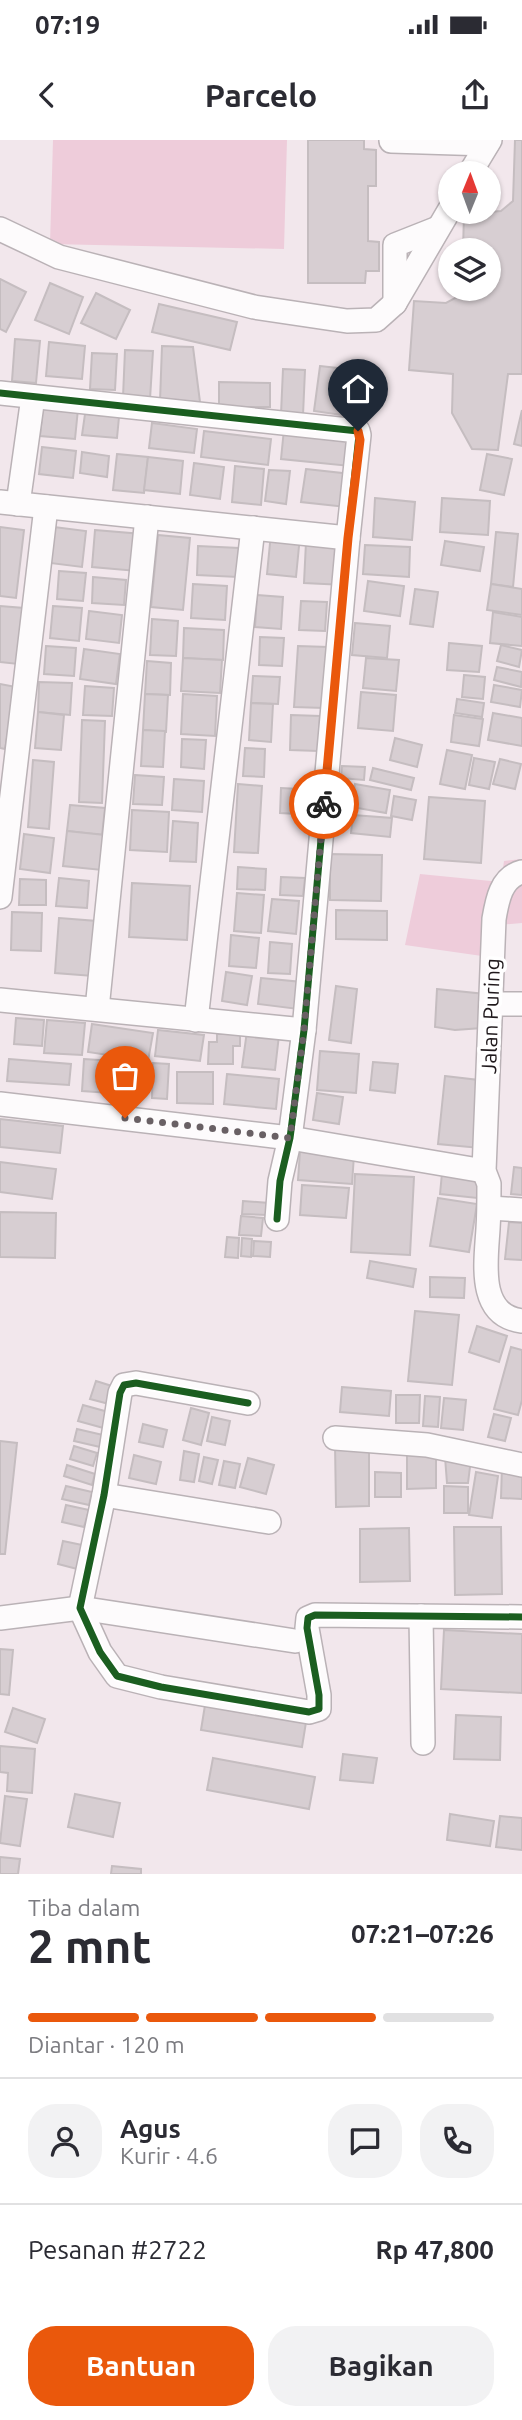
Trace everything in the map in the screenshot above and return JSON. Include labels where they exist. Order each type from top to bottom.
[{"type":"street","points":[[391,141],[489,142]]},
{"type":"street","points":[[477,161],[489,142]]},
{"type":"street","points":[[0,229],[59,257],[254,307],[347,321],[376,320],[395,303],[441,224]]},
{"type":"street","points":[[0,394],[358,431],[360,440],[348,538],[304,1030],[290,1138],[280,1181],[278,1219]]},
{"type":"street","points":[[33,397],[9,503],[348,538]]},
{"type":"street","points":[[0,897],[46,507]]},
{"type":"street","points":[[97,1009],[147,517]]},
{"type":"street","points":[[196,1020],[253,528]]},
{"type":"street","name":"Jalan Puring","points":[[522,872],[510,876],[497,903],[494,919],[484,1171],[489,1184],[490,1208],[485,1272],[489,1297],[498,1311],[514,1320],[522,1321]]},
{"type":"street","points":[[0,1000],[304,1030]]},
{"type":"street","points":[[491,1003],[522,1004]]},
{"type":"street","points":[[0,1104],[290,1138],[484,1171]]},
{"type":"street","points":[[490,1208],[522,1210]]},
{"type":"street","points":[[248,1403],[136,1383],[124,1385],[120,1393],[104,1495],[80,1608],[100,1653],[117,1676],[160,1687],[309,1712],[319,1709],[319,1695],[307,1628],[308,1618],[315,1615],[522,1617]]},
{"type":"street","points":[[335,1438],[427,1445],[522,1465]]},
{"type":"street","points":[[104,1495],[269,1522]]},
{"type":"street","points":[[0,1618],[80,1608],[295,1641]]},
{"type":"street","points":[[421,1616],[423,1743]]},
{"type":"shaded area","points":[[53,140],[287,140],[284,249],[50,244]]},
{"type":"shaded area","points":[[522,859],[522,923],[498,925],[496,958],[405,945],[420,874],[501,882],[504,861]]},
{"type":"building","points":[[308,140],[364,140],[364,149],[376,150],[376,186],[368,186],[368,241],[379,242],[379,271],[366,271],[365,283],[308,283]]},
{"type":"building","points":[[515,140],[522,140],[522,374],[508,374],[498,450],[472,449],[452,413],[453,374],[409,370],[414,301],[501,301],[501,238],[463,238],[464,224],[501,224],[501,211],[513,201]]},
{"type":"building","points":[[0,279],[26,292],[6,332],[0,329]]},
{"type":"building","points":[[50,283],[83,297],[69,334],[35,320]]},
{"type":"building","points":[[96,293],[130,310],[116,339],[81,323]]},
{"type":"building","points":[[159,304],[237,322],[230,350],[152,332]]},
{"type":"building","points":[[15,339],[40,341],[36,383],[12,381]]},
{"type":"building","points":[[49,342],[85,346],[82,379],[46,376]]},
{"type":"building","points":[[162,346],[193,347],[200,402],[160,401]]},
{"type":"building","points":[[125,350],[153,351],[150,399],[123,397]]},
{"type":"building","points":[[92,353],[117,354],[115,390],[90,389]]},
{"type":"building","points":[[320,366],[355,370],[349,416],[314,411]]},
{"type":"building","points":[[283,369],[305,370],[303,415],[281,414]]},
{"type":"building","points":[[219,382],[270,383],[270,407],[219,407]]},
{"type":"building","points":[[43,406],[78,409],[75,439],[40,436]]},
{"type":"building","points":[[522,410],[522,446],[514,444]]},
{"type":"building","points":[[85,414],[119,417],[117,438],[82,435]]},
{"type":"building","points":[[152,423],[197,429],[194,453],[149,448]]},
{"type":"building","points":[[284,429],[353,437],[350,466],[281,459]]},
{"type":"building","points":[[204,431],[271,439],[268,465],[201,457]]},
{"type":"building","points":[[42,447],[76,451],[73,478],[39,474]]},
{"type":"building","points":[[82,452],[109,456],[107,477],[80,473]]},
{"type":"building","points":[[117,454],[148,457],[144,493],[113,490]]},
{"type":"building","points":[[487,454],[512,459],[504,495],[480,490]]},
{"type":"building","points":[[148,457],[183,461],[180,494],[144,490]]},
{"type":"building","points":[[194,463],[224,467],[220,499],[190,495]]},
{"type":"building","points":[[235,466],[264,469],[261,505],[232,502]]},
{"type":"building","points":[[306,469],[351,474],[346,507],[301,502]]},
{"type":"building","points":[[269,470],[290,471],[286,504],[265,501]]},
{"type":"building","points":[[375,498],[415,502],[412,540],[373,537]]},
{"type":"building","points":[[442,498],[490,501],[488,535],[440,532]]},
{"type":"building","points":[[0,527],[24,530],[16,598],[0,596]]},
{"type":"building","points":[[54,527],[86,531],[82,567],[50,563]]},
{"type":"building","points":[[95,530],[142,534],[137,571],[92,567]]},
{"type":"building","points":[[496,532],[518,534],[513,587],[491,584]]},
{"type":"building","points":[[271,533],[300,536],[296,577],[267,574]]},
{"type":"building","points":[[158,535],[190,538],[183,610],[151,607]]},
{"type":"building","points":[[445,541],[484,547],[480,571],[441,565]]},
{"type":"building","points":[[306,542],[347,545],[344,585],[304,583]]},
{"type":"building","points":[[365,545],[410,547],[409,577],[363,574]]},
{"type":"building","points":[[198,546],[239,548],[238,577],[197,575]]},
{"type":"building","points":[[59,571],[86,573],[83,601],[57,599]]},
{"type":"building","points":[[93,577],[126,580],[124,605],[92,603]]},
{"type":"building","points":[[368,581],[404,586],[400,616],[364,611]]},
{"type":"building","points":[[193,584],[227,586],[225,620],[191,618]]},
{"type":"building","points":[[491,584],[522,589],[522,615],[487,610]]},
{"type":"building","points":[[415,589],[438,592],[433,627],[410,624]]},
{"type":"building","points":[[257,595],[283,597],[281,629],[255,627]]},
{"type":"building","points":[[301,601],[327,602],[325,631],[299,630]]},
{"type":"building","points":[[0,606],[24,608],[18,664],[0,662]]},
{"type":"building","points":[[53,606],[82,608],[79,641],[50,638]]},
{"type":"building","points":[[89,611],[122,615],[119,643],[86,639]]},
{"type":"building","points":[[493,612],[522,617],[522,646],[490,643]]},
{"type":"building","points":[[152,619],[178,621],[176,656],[150,655]]},
{"type":"building","points":[[355,623],[390,626],[387,658],[352,655]]},
{"type":"building","points":[[184,628],[224,630],[223,660],[183,658]]},
{"type":"building","points":[[260,637],[284,638],[282,666],[259,665]]},
{"type":"building","points":[[449,643],[482,646],[479,672],[447,670]]},
{"type":"building","points":[[501,645],[522,650],[519,667],[497,661]]},
{"type":"building","points":[[46,646],[76,648],[74,676],[44,674]]},
{"type":"building","points":[[298,646],[328,647],[324,708],[294,707]]},
{"type":"building","points":[[84,649],[120,654],[116,684],[80,679]]},
{"type":"building","points":[[183,658],[222,660],[220,693],[181,691]]},
{"type":"building","points":[[366,658],[399,660],[396,691],[363,688]]},
{"type":"building","points":[[147,661],[171,663],[170,695],[145,694]]},
{"type":"building","points":[[497,667],[522,672],[521,687],[494,680]]},
{"type":"building","points":[[464,675],[485,677],[483,699],[462,697]]},
{"type":"building","points":[[253,676],[280,677],[278,704],[251,703]]},
{"type":"building","points":[[39,682],[72,683],[70,715],[38,712]]},
{"type":"building","points":[[0,684],[16,687],[5,749],[0,748]]},
{"type":"building","points":[[494,685],[522,690],[520,707],[491,702]]},
{"type":"building","points":[[85,686],[114,688],[112,716],[83,715]]},
{"type":"building","points":[[361,692],[396,695],[393,731],[358,728]]},
{"type":"building","points":[[145,694],[168,695],[166,732],[143,730]]},
{"type":"building","points":[[183,694],[217,696],[215,736],[181,734]]},
{"type":"building","points":[[457,699],[484,703],[482,717],[455,713]]},
{"type":"building","points":[[251,703],[273,704],[271,742],[249,740]]},
{"type":"building","points":[[38,712],[64,715],[61,750],[35,748]]},
{"type":"building","points":[[493,713],[522,718],[522,746],[488,740]]},
{"type":"building","points":[[291,715],[320,716],[318,751],[290,750]]},
{"type":"building","points":[[454,715],[483,719],[479,746],[451,742]]},
{"type":"building","points":[[82,720],[105,721],[102,803],[79,802]]},
{"type":"building","points":[[143,730],[165,731],[163,767],[141,766]]},
{"type":"building","points":[[395,738],[422,745],[417,767],[390,760]]},
{"type":"building","points":[[182,739],[206,740],[204,769],[181,767]]},
{"type":"building","points":[[245,748],[265,749],[264,777],[243,776]]},
{"type":"building","points":[[447,750],[472,755],[465,789],[440,784]]},
{"type":"building","points":[[474,758],[495,762],[489,789],[469,785]]},
{"type":"building","points":[[500,759],[521,764],[515,789],[493,784]]},
{"type":"building","points":[[33,760],[54,762],[49,829],[28,827]]},
{"type":"building","points":[[342,766],[365,767],[364,780],[341,778]]},
{"type":"building","points":[[373,768],[414,778],[411,790],[370,780]]},
{"type":"building","points":[[135,775],[164,777],[162,805],[133,804]]},
{"type":"building","points":[[174,779],[204,781],[202,812],[172,810]]},
{"type":"building","points":[[238,784],[262,786],[258,853],[234,852]]},
{"type":"building","points":[[355,784],[390,790],[386,813],[352,807]]},
{"type":"building","points":[[281,788],[317,790],[316,815],[280,813]]},
{"type":"building","points":[[394,796],[416,800],[412,820],[391,816]]},
{"type":"building","points":[[429,797],[485,801],[481,863],[424,859]]},
{"type":"building","points":[[70,805],[105,808],[102,835],[67,831]]},
{"type":"building","points":[[132,810],[169,812],[167,852],[130,850]]},
{"type":"building","points":[[353,815],[392,818],[390,837],[351,833]]},
{"type":"building","points":[[173,821],[198,823],[196,862],[170,861]]},
{"type":"building","points":[[67,831],[105,835],[102,870],[63,866]]},
{"type":"building","points":[[24,834],[54,838],[50,873],[20,869]]},
{"type":"building","points":[[330,854],[382,855],[381,901],[330,900]]},
{"type":"building","points":[[238,867],[266,869],[265,890],[237,889]]},
{"type":"building","points":[[281,877],[305,878],[303,896],[280,895]]},
{"type":"building","points":[[59,878],[89,881],[87,908],[56,906]]},
{"type":"building","points":[[20,879],[46,880],[46,905],[19,905]]},
{"type":"building","points":[[132,883],[190,886],[187,940],[129,937]]},
{"type":"building","points":[[237,893],[264,895],[261,933],[234,931]]},
{"type":"building","points":[[272,899],[299,901],[296,934],[268,931]]},
{"type":"building","points":[[336,910],[387,911],[387,940],[336,939]]},
{"type":"building","points":[[12,912],[42,913],[41,951],[11,950]]},
{"type":"building","points":[[59,918],[97,921],[93,976],[55,973]]},
{"type":"building","points":[[231,935],[259,938],[256,968],[229,966]]},
{"type":"building","points":[[270,942],[292,944],[290,974],[268,973]]},
{"type":"building","points":[[226,972],[252,976],[247,1005],[222,1001]]},
{"type":"building","points":[[261,978],[302,982],[298,1009],[258,1004]]},
{"type":"building","points":[[336,986],[357,989],[351,1043],[329,1040]]},
{"type":"building","points":[[437,989],[485,994],[482,1028],[455,1030],[435,1027]]},
{"type":"building","points":[[16,1018],[44,1020],[42,1046],[14,1044]]},
{"type":"building","points":[[47,1020],[85,1023],[82,1055],[44,1053]]},
{"type":"building","points":[[92,1024],[153,1033],[148,1061],[88,1052]]},
{"type":"building","points":[[158,1030],[204,1035],[200,1061],[155,1056]]},
{"type":"building","points":[[247,1031],[279,1035],[275,1070],[242,1067]]},
{"type":"building","points":[[217,1034],[240,1034],[240,1046],[233,1046],[233,1064],[208,1064],[209,1042],[217,1042]]},
{"type":"building","points":[[320,1051],[359,1054],[356,1093],[317,1090]]},
{"type":"building","points":[[9,1059],[71,1064],[69,1085],[7,1081]]},
{"type":"building","points":[[84,1059],[142,1063],[140,1095],[82,1091]]},
{"type":"building","points":[[373,1062],[398,1064],[395,1093],[370,1090]]},
{"type":"building","points":[[153,1063],[169,1064],[167,1099],[152,1098]]},
{"type":"building","points":[[177,1072],[213,1072],[213,1104],[177,1103]]},
{"type":"building","points":[[227,1074],[279,1079],[276,1109],[224,1104]]},
{"type":"building","points":[[445,1076],[487,1081],[480,1148],[438,1144]]},
{"type":"building","points":[[317,1093],[343,1097],[339,1124],[313,1120]]},
{"type":"building","points":[[0,1119],[63,1126],[60,1153],[0,1147]]},
{"type":"building","points":[[300,1151],[354,1155],[352,1184],[298,1180]]},
{"type":"building","points":[[0,1162],[56,1169],[52,1199],[0,1192]]},
{"type":"building","points":[[514,1167],[522,1168],[522,1195],[511,1194]]},
{"type":"building","points":[[442,1173],[479,1177],[477,1198],[440,1194]]},
{"type":"building","points":[[355,1174],[414,1177],[410,1255],[351,1252]]},
{"type":"building","points":[[302,1185],[349,1188],[346,1218],[300,1215]]},
{"type":"building","points":[[438,1198],[477,1204],[469,1252],[430,1246]]},
{"type":"building","points":[[243,1201],[269,1203],[268,1215],[242,1214]]},
{"type":"building","points":[[0,1212],[56,1213],[55,1258],[0,1257]]},
{"type":"building","points":[[241,1216],[263,1218],[261,1236],[239,1235]]},
{"type":"building","points":[[509,1222],[522,1223],[522,1260],[505,1259]]},
{"type":"building","points":[[227,1237],[239,1238],[238,1258],[225,1257]]},
{"type":"building","points":[[242,1238],[252,1239],[251,1257],[241,1256]]},
{"type":"building","points":[[254,1241],[271,1242],[270,1257],[253,1256]]},
{"type":"building","points":[[370,1261],[416,1269],[413,1287],[367,1278]]},
{"type":"building","points":[[430,1277],[465,1278],[464,1298],[430,1297]]},
{"type":"building","points":[[415,1311],[459,1315],[452,1385],[408,1381]]},
{"type":"building","points":[[477,1326],[507,1336],[499,1362],[469,1352]]},
{"type":"building","points":[[511,1347],[522,1350],[522,1400],[518,1415],[494,1409]]},
{"type":"building","points":[[96,1381],[115,1387],[109,1404],[90,1399]]},
{"type":"building","points":[[342,1387],[391,1391],[389,1416],[340,1412]]},
{"type":"building","points":[[396,1395],[420,1395],[419,1423],[396,1423]]},
{"type":"building","points":[[425,1396],[440,1397],[438,1427],[423,1426]]},
{"type":"building","points":[[444,1398],[466,1400],[463,1430],[441,1428]]},
{"type":"building","points":[[83,1405],[112,1413],[107,1429],[78,1421]]},
{"type":"building","points":[[191,1408],[209,1413],[201,1445],[183,1440]]},
{"type":"building","points":[[494,1414],[511,1418],[505,1441],[488,1437]]},
{"type":"building","points":[[212,1417],[230,1421],[225,1445],[207,1441]]},
{"type":"building","points":[[143,1424],[167,1430],[163,1447],[139,1442]]},
{"type":"building","points":[[77,1429],[103,1435],[100,1447],[74,1441]]},
{"type":"building","points":[[0,1441],[17,1443],[5,1554],[0,1554]]},
{"type":"building","points":[[335,1444],[369,1444],[369,1506],[336,1507]]},
{"type":"building","points":[[74,1446],[97,1453],[93,1466],[70,1459]]},
{"type":"building","points":[[184,1451],[199,1454],[194,1482],[180,1480]]},
{"type":"building","points":[[407,1453],[436,1453],[436,1488],[407,1489]]},
{"type":"building","points":[[134,1455],[161,1462],[156,1484],[129,1478]]},
{"type":"building","points":[[204,1457],[218,1460],[212,1484],[199,1481]]},
{"type":"building","points":[[445,1457],[471,1459],[468,1483],[447,1483]]},
{"type":"building","points":[[248,1458],[274,1465],[266,1494],[240,1487]]},
{"type":"building","points":[[224,1461],[240,1464],[235,1488],[219,1485]]},
{"type":"building","points":[[67,1465],[95,1474],[92,1485],[64,1476]]},
{"type":"building","points":[[502,1466],[522,1467],[522,1499],[501,1498]]},
{"type":"building","points":[[375,1472],[401,1473],[401,1497],[375,1497]]},
{"type":"building","points":[[476,1472],[498,1476],[492,1518],[469,1515]]},
{"type":"building","points":[[66,1486],[92,1492],[89,1505],[62,1499]]},
{"type":"building","points":[[444,1486],[468,1487],[468,1513],[444,1513]]},
{"type":"building","points":[[66,1505],[89,1510],[84,1527],[62,1522]]},
{"type":"building","points":[[454,1527],[501,1527],[502,1594],[455,1595]]},
{"type":"building","points":[[409,1528],[410,1581],[360,1582],[360,1529]]},
{"type":"building","points":[[63,1541],[87,1546],[81,1570],[58,1564]]},
{"type":"building","points":[[444,1630],[522,1634],[522,1693],[441,1689]]},
{"type":"building","points":[[0,1649],[13,1650],[9,1695],[0,1694]]},
{"type":"building","points":[[206,1699],[307,1716],[302,1747],[201,1730]]},
{"type":"building","points":[[13,1708],[45,1719],[37,1743],[5,1732]]},
{"type":"building","points":[[456,1715],[501,1717],[500,1760],[454,1759]]},
{"type":"building","points":[[0,1746],[35,1749],[32,1793],[7,1791],[8,1773],[0,1772]]},
{"type":"building","points":[[343,1754],[377,1758],[373,1783],[340,1780]]},
{"type":"building","points":[[213,1758],[315,1777],[309,1809],[207,1790]]},
{"type":"building","points":[[75,1794],[120,1803],[113,1837],[68,1827]]},
{"type":"building","points":[[5,1796],[27,1799],[20,1846],[0,1843]]},
{"type":"building","points":[[450,1814],[494,1821],[490,1846],[447,1840]]},
{"type":"building","points":[[500,1816],[522,1818],[522,1850],[496,1847]]},
{"type":"building","points":[[0,1857],[20,1859],[18,1874],[0,1874]]},
{"type":"building","points":[[112,1866],[141,1869],[141,1874],[111,1874]]},
{"type":"cycle path","points":[[0,393],[358,431],[304,1030],[290,1138],[280,1181],[277,1219]]},
{"type":"cycle path","points":[[248,1403],[136,1383],[124,1385],[120,1393],[104,1495],[80,1608],[100,1652],[117,1676],[161,1687],[309,1712],[319,1709],[319,1695],[307,1628],[308,1618],[315,1615],[522,1617]]},
{"type":"way so far","points":[[125,1118],[290,1138],[304,1030],[324,804]]},
{"type":"route","points":[[324,804],[348,538],[360,440],[358,431]]}]
